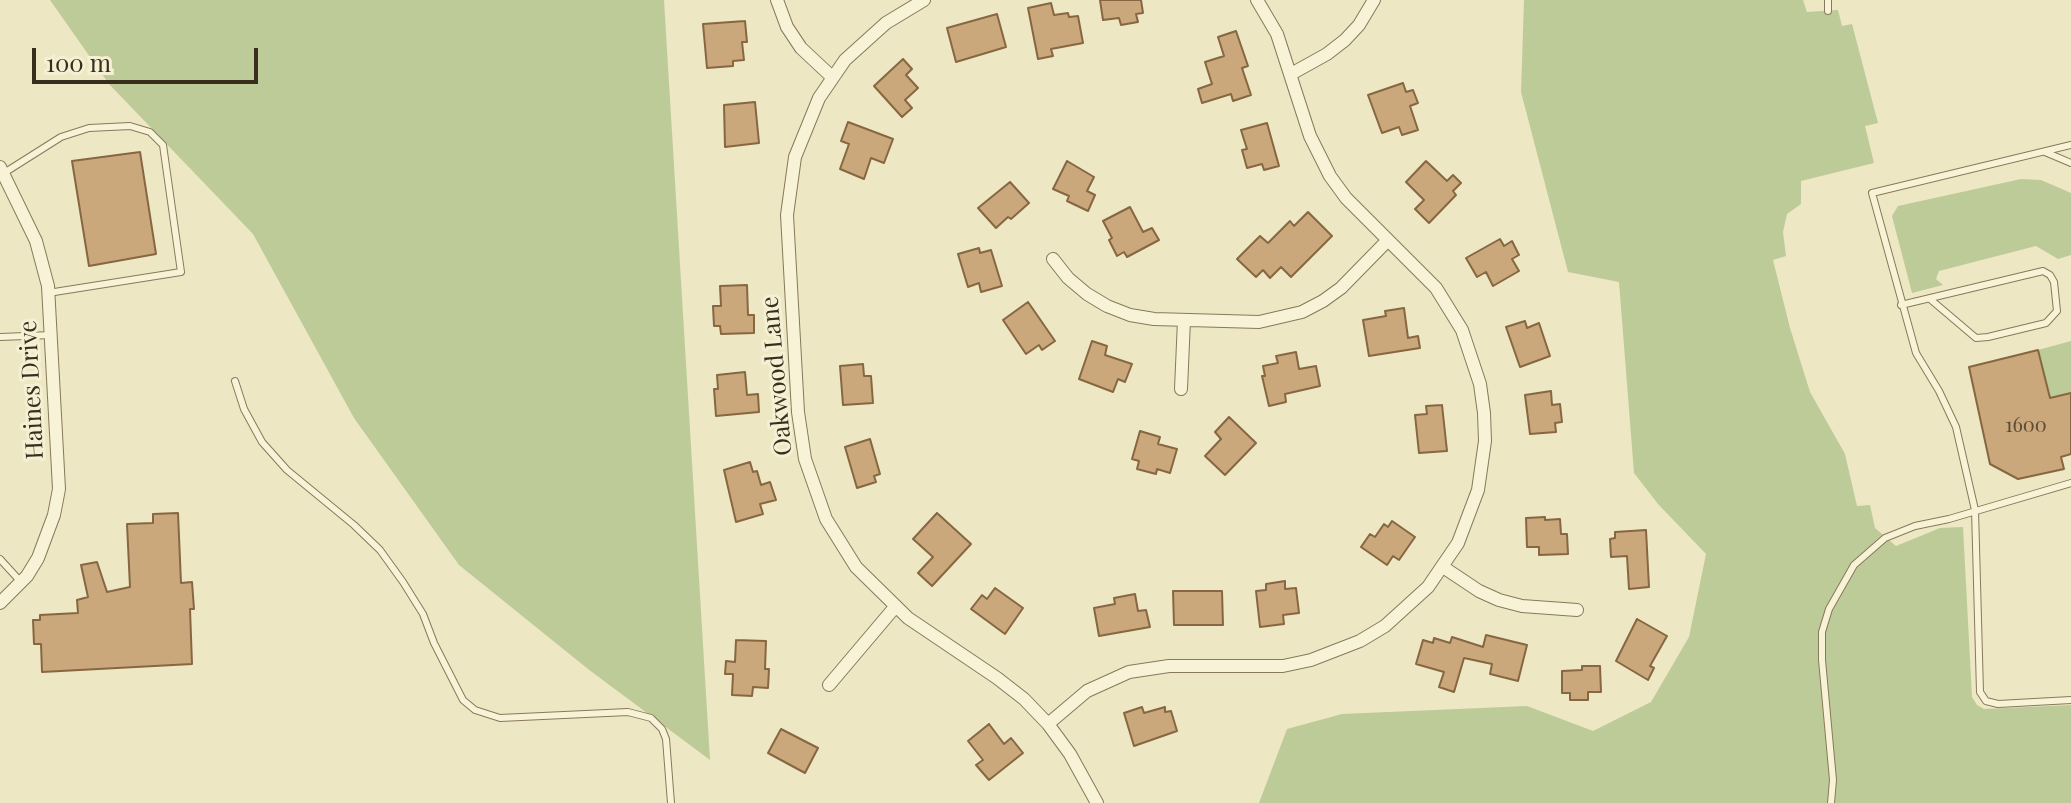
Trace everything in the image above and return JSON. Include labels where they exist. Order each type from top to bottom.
[{"type":"street","points":[[777,0],[787,27],[801,48],[832,77]]},
{"type":"street","name":"Oakwood Lane","points":[[924,0],[866,39],[832,77],[804,128],[790,181],[787,215],[799,431],[814,492],[826,519],[856,567],[895,607],[1024,699],[1070,754],[1097,803]]},
{"type":"street","points":[[1048,724],[1087,691],[1129,672],[1169,666],[1283,666],[1360,641],[1407,608],[1443,567],[1470,517],[1478,490],[1485,441],[1480,384],[1467,343],[1436,288],[1346,198],[1330,176],[1310,136],[1277,34],[1257,0]]},
{"type":"street","points":[[1291,74],[1345,40],[1359,25],[1374,0]]},
{"type":"street","name":"Haines Drive","points":[[0,603],[21,582],[47,539],[59,489],[48,293],[36,241],[2,170]]},
{"type":"street","points":[[1053,259],[1068,278],[1107,306],[1130,315],[1154,319],[1259,322],[1302,312],[1341,288],[1388,240]]},
{"type":"street","points":[[1181,389],[1184,320]]},
{"type":"street","points":[[1443,567],[1479,591],[1499,600],[1522,606],[1577,610]]},
{"type":"street","points":[[829,685],[895,607]]},
{"type":"lane","points":[[1828,0],[1828,11]]},
{"type":"lane","points":[[2,170],[61,137],[89,128],[130,126],[150,132],[163,145],[181,272],[48,293]]},
{"type":"lane","points":[[2071,145],[1872,193],[1916,353],[1956,427],[1975,510],[1980,692],[1986,701],[1998,704],[2071,700]]},
{"type":"lane","points":[[2043,151],[2071,163]]},
{"type":"lane","points":[[1901,305],[2043,271],[2054,282],[2057,311],[2046,323],[1976,338],[1930,299]]},
{"type":"lane","points":[[0,337],[51,335]]},
{"type":"lane","points":[[235,381],[244,409],[262,442],[287,470],[380,550],[403,582],[423,614],[463,700],[475,710],[500,718],[628,712],[651,718],[662,729],[666,739],[671,803]]},
{"type":"lane","points":[[1831,803],[1833,780],[1822,632],[1829,609],[1854,565],[1885,538],[1915,526],[2071,483]]},
{"type":"lane","points":[[0,559],[21,582]]},
{"type":"green space","points":[[50,0],[664,0],[710,760],[588,669],[459,565],[354,418],[253,234],[109,84]]},
{"type":"green space","points":[[1524,0],[1803,0],[1807,12],[1838,10],[1842,26],[1852,24],[1878,123],[1865,126],[1874,163],[1801,181],[1801,204],[1787,214],[1783,232],[1786,256],[1773,260],[1790,328],[1810,392],[1845,454],[1857,506],[1870,505],[1875,528],[1896,546],[1940,528],[1963,527],[1972,697],[1977,705],[1984,709],[2071,705],[2071,803],[1259,803],[1287,729],[1342,714],[1527,706],[1593,731],[1651,702],[1689,637],[1706,554],[1658,504],[1634,473],[1619,282],[1568,272],[1521,92]]},
{"type":"green space","points":[[2021,179],[2041,180],[2071,193],[2071,255],[2058,259],[2036,246],[1939,271],[1936,279],[1943,285],[1912,293],[1892,216],[1898,206]]},
{"type":"green space","points":[[2071,341],[2071,393],[2050,398],[2038,350]]},
{"type":"building","points":[[1100,0],[1141,0],[1143,13],[1136,14],[1138,22],[1121,25],[1119,18],[1103,20]]},
{"type":"building","points":[[1051,3],[1054,15],[1068,13],[1069,17],[1078,16],[1083,43],[1051,49],[1053,56],[1038,59],[1028,8]]},
{"type":"building","points":[[997,14],[1006,47],[956,62],[947,28]]},
{"type":"building","points":[[745,21],[747,42],[742,42],[744,60],[733,61],[733,66],[707,68],[703,24]]},
{"type":"building","points":[[1236,31],[1248,66],[1242,68],[1251,95],[1233,101],[1231,94],[1202,103],[1198,89],[1212,84],[1205,62],[1224,56],[1218,37]]},
{"type":"building","points":[[903,59],[912,69],[906,75],[918,88],[905,100],[912,108],[902,117],[874,86]]},
{"type":"building","points":[[1403,83],[1406,92],[1413,90],[1418,103],[1410,106],[1418,130],[1402,135],[1399,127],[1382,133],[1368,95]]},
{"type":"building","points":[[755,102],[759,143],[725,147],[724,105]]},
{"type":"building","points":[[848,122],[893,139],[884,163],[871,158],[864,179],[840,169],[849,144],[841,141]]},
{"type":"building","points":[[1267,123],[1279,166],[1264,170],[1262,164],[1247,168],[1242,150],[1247,149],[1241,130]]},
{"type":"building","points":[[140,152],[156,254],[89,266],[72,161]]},
{"type":"building","points":[[1067,161],[1094,177],[1087,191],[1095,195],[1088,211],[1067,201],[1069,196],[1053,189]]},
{"type":"building","points":[[1426,161],[1447,181],[1453,175],[1461,183],[1453,191],[1456,195],[1429,223],[1415,209],[1424,200],[1406,182]]},
{"type":"building","points":[[1010,182],[1029,203],[996,228],[978,208]]},
{"type":"building","points":[[1130,207],[1143,232],[1152,228],[1159,240],[1127,257],[1124,252],[1117,256],[1103,221]]},
{"type":"building","points":[[1308,212],[1332,236],[1291,277],[1281,267],[1270,278],[1263,270],[1256,277],[1237,259],[1260,236],[1268,243],[1290,221],[1294,226]]},
{"type":"building","points":[[1500,239],[1504,246],[1512,241],[1519,255],[1512,259],[1519,271],[1493,286],[1486,272],[1477,277],[1466,258]]},
{"type":"building","points":[[979,248],[980,253],[991,250],[1002,286],[981,292],[979,283],[968,287],[958,254]]},
{"type":"building","points":[[747,285],[748,315],[754,315],[754,333],[721,334],[720,326],[714,326],[713,306],[721,306],[720,286]]},
{"type":"building","points":[[1028,302],[1055,341],[1042,350],[1039,345],[1026,354],[1003,320]]},
{"type":"building","points":[[1404,308],[1408,338],[1418,336],[1420,348],[1369,356],[1363,320],[1386,316],[1385,311]]},
{"type":"building","points":[[1525,321],[1527,328],[1539,323],[1550,356],[1520,367],[1506,327]]},
{"type":"building","points":[[1092,341],[1107,346],[1105,355],[1132,364],[1125,382],[1118,379],[1113,392],[1079,379]]},
{"type":"building","points":[[2038,350],[2050,398],[2071,393],[2071,454],[2061,457],[2064,469],[2018,479],[1990,464],[1969,367]]},
{"type":"building","points":[[1296,352],[1299,369],[1316,366],[1320,386],[1285,394],[1286,402],[1269,406],[1262,376],[1265,376],[1263,366],[1278,363],[1276,356]]},
{"type":"building","points":[[863,364],[864,376],[871,376],[873,403],[843,405],[840,366]]},
{"type":"building","points":[[745,372],[747,395],[758,394],[759,412],[716,416],[714,389],[718,389],[717,375]]},
{"type":"building","points":[[1551,391],[1552,405],[1560,404],[1562,422],[1555,423],[1556,432],[1530,434],[1525,395]]},
{"type":"building","points":[[1442,405],[1447,451],[1419,453],[1415,415],[1427,414],[1426,406]]},
{"type":"building","points":[[1229,417],[1256,443],[1225,475],[1205,456],[1221,439],[1215,432]]},
{"type":"building","points":[[1140,431],[1160,437],[1158,444],[1177,449],[1170,473],[1157,469],[1156,474],[1137,469],[1139,461],[1132,459]]},
{"type":"building","points":[[870,439],[880,474],[874,476],[876,482],[857,488],[845,447]]},
{"type":"building","points":[[750,462],[753,472],[757,471],[761,485],[770,482],[776,500],[760,504],[763,514],[736,522],[724,470]]},
{"type":"building","points":[[178,513],[181,583],[192,582],[192,664],[42,672],[41,644],[34,644],[33,620],[40,620],[40,615],[78,613],[77,600],[88,597],[81,565],[97,562],[107,592],[130,587],[127,524],[153,523],[153,514]]},
{"type":"building","points":[[937,513],[971,544],[932,586],[918,573],[933,557],[913,539]]},
{"type":"building","points":[[1545,517],[1545,520],[1560,519],[1561,534],[1567,534],[1568,554],[1539,555],[1539,547],[1527,547],[1526,518]]},
{"type":"building","points":[[1392,521],[1415,537],[1399,560],[1393,556],[1387,565],[1361,547],[1370,534],[1375,537],[1384,524],[1388,527]]},
{"type":"building","points":[[1646,530],[1649,587],[1629,589],[1627,556],[1611,557],[1610,539],[1615,538],[1615,532]]},
{"type":"building","points":[[1285,581],[1285,589],[1296,588],[1299,613],[1283,615],[1284,624],[1260,627],[1256,591],[1266,590],[1266,584]]},
{"type":"building","points":[[995,588],[1023,608],[1005,634],[971,609],[982,595],[987,599]]},
{"type":"building","points":[[1173,591],[1222,591],[1223,625],[1174,625]]},
{"type":"building","points":[[1135,594],[1138,611],[1146,610],[1150,627],[1099,636],[1094,608],[1115,604],[1114,598]]},
{"type":"building","points":[[1637,619],[1667,636],[1650,666],[1654,668],[1648,680],[1616,661]]},
{"type":"building","points":[[1486,635],[1527,645],[1518,681],[1490,674],[1492,664],[1464,658],[1454,692],[1439,687],[1444,672],[1416,664],[1423,640],[1433,643],[1434,638],[1450,643],[1452,637],[1483,647]]},
{"type":"building","points":[[736,640],[766,641],[768,688],[753,687],[752,696],[732,695],[733,674],[725,674],[726,661],[735,662]]},
{"type":"building","points":[[1582,666],[1600,666],[1601,692],[1588,692],[1588,700],[1570,700],[1570,693],[1562,693],[1562,671],[1582,670]]},
{"type":"building","points":[[1142,707],[1144,713],[1165,707],[1165,712],[1171,711],[1177,731],[1134,746],[1124,713]]},
{"type":"building","points":[[989,724],[1004,744],[1011,738],[1023,753],[989,780],[976,765],[983,760],[968,741]]},
{"type":"building","points":[[781,729],[818,748],[805,773],[768,753]]}]
